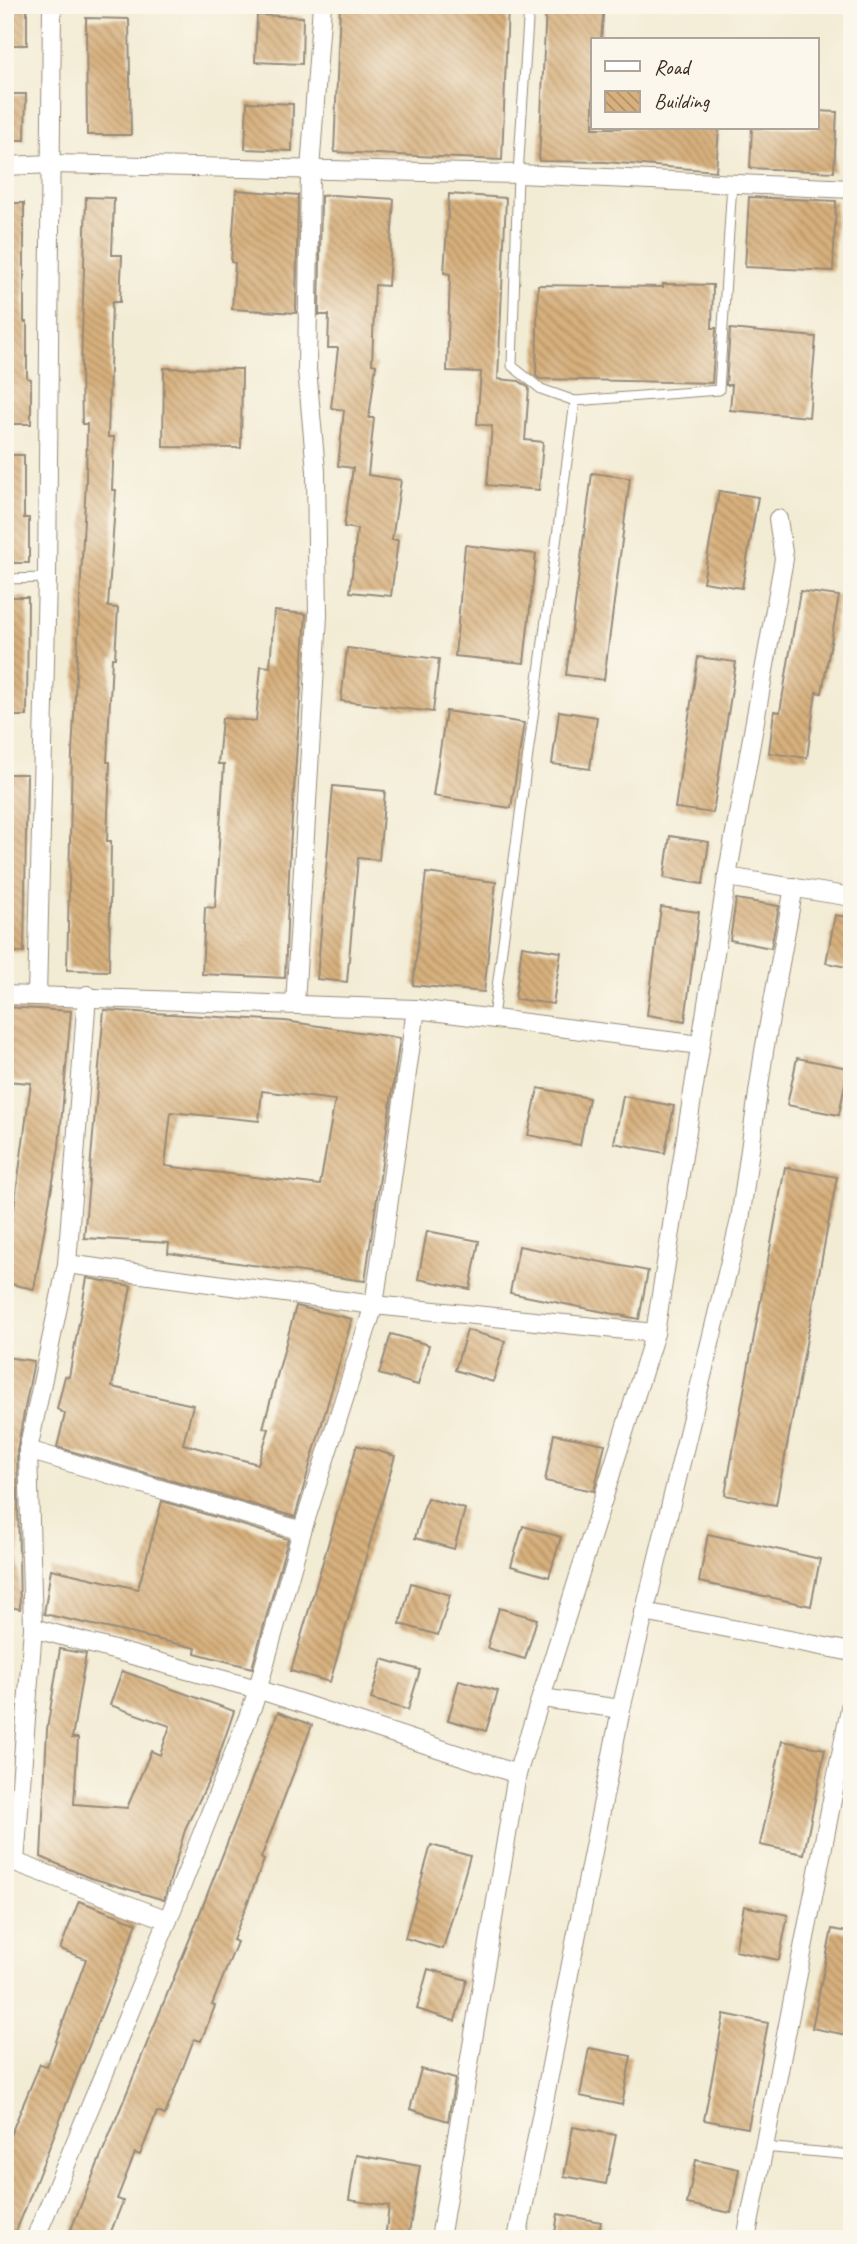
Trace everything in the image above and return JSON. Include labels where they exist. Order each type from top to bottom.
[{"type":"street","points":[[37,996],[47,578],[52,5]]},
{"type":"street","points":[[295,1004],[318,615],[316,471],[307,369],[310,170],[322,5]]},
{"type":"street","points":[[5,166],[52,164],[518,174],[852,189]]},
{"type":"street","points":[[440,2239],[517,1774],[655,1333],[727,877],[784,559],[778,519]]},
{"type":"street","points":[[727,877],[852,897]]},
{"type":"street","points":[[517,2239],[621,1709],[740,1220],[764,1051],[794,887]]},
{"type":"street","points":[[5,995],[87,995],[416,1009],[700,1045]]},
{"type":"street","points":[[87,995],[67,1264],[28,1450],[33,1628],[15,1862],[168,1920]]},
{"type":"street","points":[[36,2239],[168,1920],[257,1689],[302,1531],[374,1305],[416,1009]]},
{"type":"street","points":[[67,1264],[374,1305],[655,1333]]},
{"type":"street","points":[[28,1450],[302,1531]]},
{"type":"street","points":[[644,1612],[852,1652]]},
{"type":"street","points":[[33,1628],[257,1689],[517,1774]]},
{"type":"street","points":[[542,1698],[621,1709]]},
{"type":"street","points":[[746,2239],[852,1699]]},
{"type":"lane","points":[[529,5],[518,174],[512,366],[541,389],[575,401],[719,390],[732,183]]},
{"type":"lane","points":[[493,1017],[575,401]]},
{"type":"lane","points":[[5,579],[47,578]]},
{"type":"lane","points":[[762,2147],[852,2155]]},
{"type":"building","points":[[5,5],[27,5],[27,45],[5,45]]},
{"type":"building","points":[[340,5],[508,5],[502,160],[334,152]]},
{"type":"building","points":[[546,5],[604,5],[601,38],[591,38],[591,130],[719,130],[716,171],[605,162],[539,161]]},
{"type":"building","points":[[257,15],[303,17],[302,64],[255,62]]},
{"type":"building","points":[[86,18],[129,19],[131,135],[87,135]]},
{"type":"building","points":[[5,94],[26,94],[25,140],[5,140]]},
{"type":"building","points":[[247,102],[293,104],[292,151],[245,149]]},
{"type":"building","points":[[818,111],[837,112],[834,172],[750,168],[752,130],[818,130]]},
{"type":"building","points":[[236,190],[298,195],[296,313],[232,309],[235,263],[231,262]]},
{"type":"building","points":[[449,194],[506,198],[498,379],[519,381],[529,388],[525,440],[543,442],[539,490],[487,485],[492,426],[477,424],[481,372],[447,371],[450,274],[444,273]]},
{"type":"building","points":[[321,196],[394,199],[388,286],[375,285],[372,364],[376,365],[369,418],[374,418],[368,475],[401,480],[392,540],[398,540],[391,596],[350,592],[357,529],[344,527],[353,468],[338,466],[344,410],[331,408],[338,348],[328,348],[329,315],[319,315]]},
{"type":"building","points":[[86,197],[114,198],[112,255],[122,255],[120,302],[112,302],[108,437],[114,437],[112,490],[116,490],[108,607],[118,608],[115,658],[112,658],[107,762],[110,762],[107,841],[111,841],[109,971],[67,970],[72,754],[86,480],[87,424],[82,424],[81,369]]},
{"type":"building","points":[[749,197],[836,201],[833,271],[745,267]]},
{"type":"building","points":[[5,203],[24,203],[24,322],[27,322],[27,378],[31,379],[31,424],[5,424]]},
{"type":"building","points":[[663,284],[713,285],[712,328],[716,328],[712,383],[540,379],[536,376],[538,285],[663,287]]},
{"type":"building","points":[[730,329],[816,337],[809,417],[730,410],[732,385],[726,385]]},
{"type":"building","points":[[164,368],[242,369],[241,448],[163,447]]},
{"type":"building","points":[[5,455],[24,455],[24,518],[29,518],[29,563],[5,563]]},
{"type":"building","points":[[592,473],[630,478],[604,680],[566,675]]},
{"type":"building","points":[[719,491],[758,497],[742,588],[703,582]]},
{"type":"building","points":[[465,545],[536,554],[524,663],[455,656]]},
{"type":"building","points":[[800,591],[839,596],[822,693],[816,692],[807,758],[769,753],[774,711],[780,712]]},
{"type":"building","points":[[5,597],[28,597],[27,716],[5,716]]},
{"type":"building","points":[[274,611],[306,614],[290,848],[285,978],[202,974],[205,907],[215,908],[224,764],[218,764],[222,718],[256,721],[261,666],[270,667]]},
{"type":"building","points":[[347,648],[439,659],[433,712],[341,701]]},
{"type":"building","points":[[698,657],[736,662],[713,813],[675,808]]},
{"type":"building","points":[[446,711],[524,723],[511,808],[433,796]]},
{"type":"building","points":[[559,711],[597,717],[590,769],[552,764]]},
{"type":"building","points":[[5,774],[27,774],[24,952],[5,952]]},
{"type":"building","points":[[333,786],[385,791],[379,860],[358,858],[347,982],[317,979]]},
{"type":"building","points":[[670,836],[709,842],[703,884],[664,878]]},
{"type":"building","points":[[426,873],[496,882],[484,992],[413,985]]},
{"type":"building","points":[[736,899],[779,906],[771,948],[730,940]]},
{"type":"building","points":[[661,907],[699,912],[685,1021],[647,1015]]},
{"type":"building","points":[[835,915],[852,918],[852,968],[826,963]]},
{"type":"building","points":[[522,946],[561,952],[553,1004],[515,999]]},
{"type":"building","points":[[5,1007],[71,1011],[59,1147],[34,1289],[5,1283],[5,1233],[10,1208],[14,1208],[31,1083],[5,1081]]},
{"type":"building","points":[[104,1010],[285,1021],[400,1038],[365,1281],[168,1253],[169,1243],[84,1238]],"holes":[[[262,1091],[335,1100],[320,1185],[165,1166],[171,1112],[259,1121]]]},
{"type":"building","points":[[797,1058],[848,1068],[839,1115],[787,1105]]},
{"type":"building","points":[[538,1088],[589,1098],[580,1145],[528,1135]]},
{"type":"building","points":[[623,1096],[674,1106],[665,1153],[614,1143]]},
{"type":"building","points":[[785,1167],[837,1177],[776,1505],[725,1495]]},
{"type":"building","points":[[427,1231],[479,1241],[470,1289],[418,1279]]},
{"type":"building","points":[[519,1246],[648,1271],[639,1319],[510,1293]]},
{"type":"building","points":[[87,1278],[131,1286],[112,1387],[193,1405],[183,1444],[258,1464],[269,1429],[263,1428],[296,1306],[352,1319],[295,1517],[57,1447],[65,1414],[57,1409],[65,1376],[69,1377]]},
{"type":"building","points":[[467,1330],[505,1341],[493,1382],[455,1370]]},
{"type":"building","points":[[391,1334],[429,1345],[418,1385],[379,1374]]},
{"type":"building","points":[[5,1357],[34,1361],[17,1450],[20,1609],[5,1606]]},
{"type":"building","points":[[554,1434],[605,1444],[594,1491],[545,1481]]},
{"type":"building","points":[[357,1445],[395,1456],[330,1682],[291,1671]]},
{"type":"building","points":[[427,1498],[465,1509],[454,1549],[415,1538]]},
{"type":"building","points":[[162,1501],[288,1539],[252,1668],[195,1653],[196,1648],[44,1614],[51,1569],[138,1589]]},
{"type":"building","points":[[523,1526],[561,1537],[549,1577],[511,1566]]},
{"type":"building","points":[[708,1534],[820,1559],[811,1606],[699,1582]]},
{"type":"building","points":[[411,1583],[450,1595],[438,1635],[400,1624]]},
{"type":"building","points":[[499,1608],[537,1619],[525,1659],[487,1648]]},
{"type":"building","points":[[60,1649],[86,1654],[72,1738],[78,1738],[74,1804],[127,1808],[151,1751],[160,1755],[170,1726],[110,1705],[122,1671],[234,1711],[214,1770],[186,1827],[164,1900],[88,1877],[41,1857],[47,1729]]},
{"type":"building","points":[[382,1659],[420,1670],[408,1710],[371,1699]]},
{"type":"building","points":[[459,1680],[498,1691],[486,1731],[448,1720]]},
{"type":"building","points":[[278,1712],[312,1725],[261,1858],[264,1860],[233,1940],[237,1942],[212,2005],[215,2006],[201,2041],[194,2039],[165,2115],[157,2112],[140,2155],[135,2153],[117,2199],[123,2201],[108,2239],[81,2239],[69,2234],[195,1926]]},
{"type":"building","points":[[782,1741],[825,1749],[804,1854],[760,1845]]},
{"type":"building","points":[[431,1845],[470,1856],[443,1949],[405,1938]]},
{"type":"building","points":[[79,1901],[137,1923],[13,2239],[5,2239],[5,2148],[40,2064],[47,2066],[86,1959],[60,1949]]},
{"type":"building","points":[[744,1906],[788,1915],[779,1960],[735,1951]]},
{"type":"building","points":[[832,1929],[852,1933],[852,2036],[812,2028]]},
{"type":"building","points":[[428,1969],[467,1980],[455,2021],[417,2009]]},
{"type":"building","points":[[724,2014],[768,2023],[748,2128],[704,2120]]},
{"type":"building","points":[[589,2048],[631,2056],[622,2105],[580,2096]]},
{"type":"building","points":[[421,2069],[455,2079],[448,2121],[410,2109]]},
{"type":"building","points":[[573,2127],[616,2135],[606,2184],[564,2176]]},
{"type":"building","points":[[356,2155],[420,2166],[408,2239],[385,2239],[389,2206],[349,2200]]},
{"type":"building","points":[[696,2160],[739,2169],[731,2213],[687,2204]]},
{"type":"building","points":[[558,2214],[601,2222],[598,2239],[554,2239]]}]
